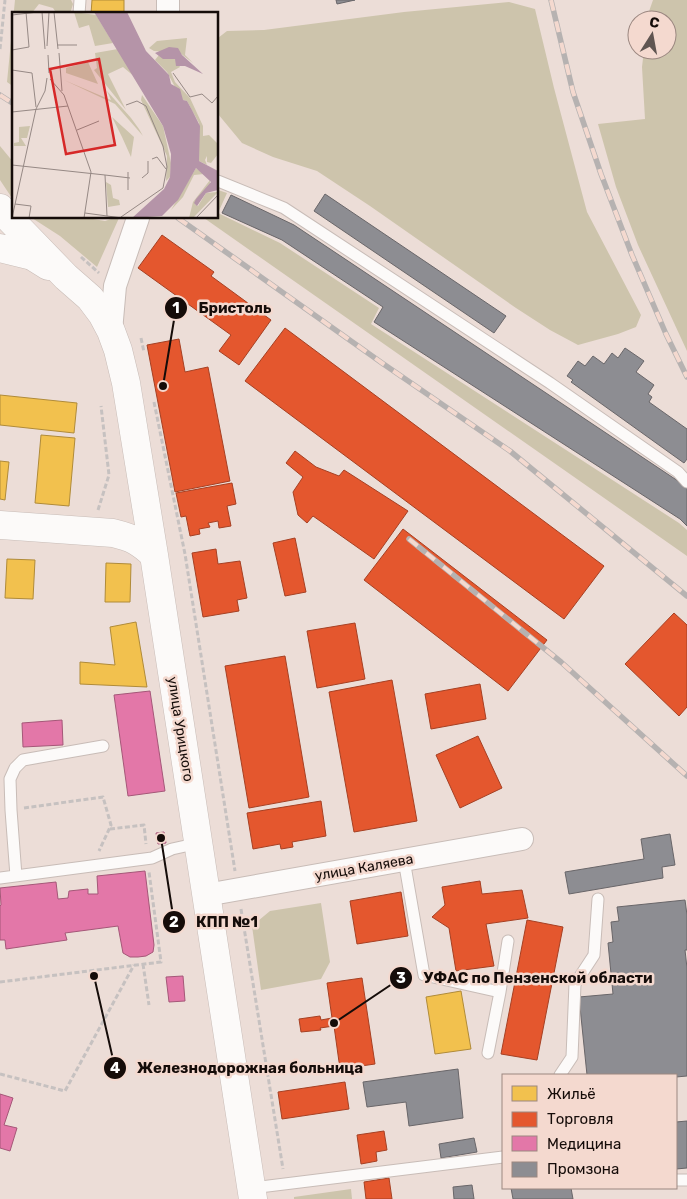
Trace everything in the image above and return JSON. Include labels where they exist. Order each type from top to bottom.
[{"type":"main road","points":[[0,208],[66,277]]},
{"type":"main road","points":[[0,248],[32,256],[66,277]]},
{"type":"main road","name":"улица Урицкого","points":[[66,277],[90,298],[111,330],[126,384],[253,1194]]},
{"type":"main road","points":[[113,533],[125,529],[136,520],[142,509],[145,496]]},
{"type":"main road","points":[[0,525],[113,533],[130,537],[154,555]]},
{"type":"street","points":[[111,330],[115,286],[138,219]]},
{"type":"street","name":"улица Каляева","points":[[206,895],[522,839]]},
{"type":"lane","points":[[219,180],[284,208],[550,383],[678,472],[687,482]]},
{"type":"lane","points":[[16,876],[10,778],[15,768],[23,760],[103,746]]},
{"type":"lane","points":[[0,878],[148,859],[172,849],[198,843]]},
{"type":"lane","points":[[404,860],[424,975],[500,992]]},
{"type":"lane","points":[[561,1074],[572,1057],[575,984],[594,956],[598,899]]},
{"type":"lane","points":[[488,1053],[508,941]]},
{"type":"lane","points":[[253,1194],[285,1184],[502,1157]]},
{"type":"path","points":[[0,49],[5,0]]},
{"type":"path","points":[[141,338],[145,356]]},
{"type":"path","points":[[153,394],[185,554],[237,879]]},
{"type":"path","points":[[91,512],[99,510],[109,475],[101,406]]},
{"type":"path","points":[[11,810],[103,797],[112,825],[92,866]]},
{"type":"path","points":[[0,982],[161,962],[144,825],[110,829]]},
{"type":"path","points":[[240,901],[285,1184]]},
{"type":"path","points":[[143,964],[149,1005]]},
{"type":"path","points":[[0,1074],[65,1091],[134,965]]},
{"type":"shaded area","points":[[15,0],[71,0],[73,4],[71,12],[56,12],[53,8],[39,4],[33,12],[14,12]]},
{"type":"shaded area","points":[[653,0],[687,0],[687,351],[638,245],[616,187],[598,124],[645,119],[643,60],[677,60],[677,10],[650,10]]},
{"type":"shaded area","points":[[509,2],[535,9],[587,212],[641,315],[636,327],[578,345],[516,308],[317,171],[273,157],[242,143],[219,115],[219,37],[227,31],[264,30],[404,12]]},
{"type":"shaded area","points":[[12,31],[12,86],[7,82]]},
{"type":"shaded area","points":[[0,146],[12,161],[12,198],[0,180]]},
{"type":"shaded area","points":[[219,190],[227,193],[219,211]]},
{"type":"shaded area","points":[[219,213],[280,243],[379,308],[371,324],[679,523],[687,530],[687,556],[205,219],[219,219]]},
{"type":"shaded area","points":[[34,219],[93,219],[105,221],[119,219],[97,267],[60,236]]},
{"type":"shaded area","points":[[321,903],[330,962],[321,979],[261,990],[252,926],[270,911]]},
{"type":"shaded area","points":[[351,1189],[352,1199],[294,1199],[294,1197]]},
{"type":"building: Жильё","points":[[92,0],[124,0],[124,12],[91,12]]},
{"type":"building: Жильё","points":[[0,395],[77,403],[74,433],[0,425]]},
{"type":"building: Жильё","points":[[41,435],[75,438],[69,506],[35,503]]},
{"type":"building: Жильё","points":[[0,461],[9,462],[5,500],[0,499]]},
{"type":"building: Жильё","points":[[7,559],[35,560],[33,599],[5,598]]},
{"type":"building: Жильё","points":[[106,563],[131,564],[130,602],[105,602]]},
{"type":"building: Жильё","points":[[136,622],[147,687],[80,684],[80,662],[115,665],[110,627]]},
{"type":"building: Жильё","points":[[461,991],[471,1049],[435,1054],[426,997]]},
{"type":"building: Торговля","points":[[162,235],[214,272],[211,276],[271,320],[239,365],[219,351],[231,335],[138,268]]},
{"type":"building: Торговля","points":[[285,328],[604,566],[564,619],[245,381]]},
{"type":"building: Торговля","points":[[179,339],[185,372],[208,367],[230,481],[175,492],[147,345]]},
{"type":"building: Торговля","points":[[295,451],[316,467],[339,476],[344,470],[408,511],[374,559],[313,516],[307,523],[298,515],[293,492],[303,477],[286,463]]},
{"type":"building: Торговля","points":[[232,483],[236,504],[227,506],[231,526],[219,528],[218,521],[208,523],[210,527],[199,529],[200,534],[190,536],[186,516],[181,517],[176,493]]},
{"type":"building: Торговля","points":[[403,529],[547,640],[508,691],[364,580]]},
{"type":"building: Торговля","points":[[295,538],[306,592],[285,596],[273,543]]},
{"type":"building: Торговля","points":[[216,549],[218,564],[240,561],[247,598],[237,600],[239,611],[203,617],[192,553]]},
{"type":"building: Торговля","points":[[674,613],[687,625],[687,707],[679,716],[625,664]]},
{"type":"building: Торговля","points":[[355,623],[365,679],[317,688],[307,631]]},
{"type":"building: Торговля","points":[[285,656],[309,797],[249,808],[225,666]]},
{"type":"building: Торговля","points":[[392,680],[417,821],[354,832],[329,692]]},
{"type":"building: Торговля","points":[[480,684],[486,719],[431,729],[425,694]]},
{"type":"building: Торговля","points":[[478,736],[502,788],[460,808],[436,755]]},
{"type":"building: Торговля","points":[[321,801],[326,836],[292,842],[293,847],[281,849],[280,844],[253,849],[247,813]]},
{"type":"building: Торговля","points":[[480,881],[482,894],[522,890],[528,918],[486,924],[494,966],[456,971],[449,928],[432,917],[445,905],[442,887]]},
{"type":"building: Торговля","points":[[401,892],[408,936],[357,944],[350,901]]},
{"type":"building: Торговля","points":[[527,920],[563,927],[537,1060],[501,1054]]},
{"type":"building: Торговля","points":[[362,978],[375,1064],[340,1069],[334,1026],[320,1028],[321,1030],[301,1032],[299,1019],[320,1016],[321,1020],[332,1018],[327,983]]},
{"type":"building: Торговля","points":[[345,1082],[349,1109],[282,1119],[278,1092]]},
{"type":"building: Торговля","points":[[384,1131],[387,1150],[376,1152],[377,1161],[361,1164],[357,1135]]},
{"type":"building: Торговля","points":[[389,1178],[392,1199],[366,1199],[364,1182]]},
{"type":"building: Медицина","points":[[150,691],[165,791],[128,796],[114,695]]},
{"type":"building: Медицина","points":[[62,720],[63,745],[23,747],[22,723]]},
{"type":"building: Медицина","points":[[164,832],[166,843],[158,844],[156,833]]},
{"type":"building: Медицина","points":[[145,871],[154,945],[153,952],[146,956],[130,957],[123,953],[118,926],[65,933],[67,940],[6,949],[5,940],[0,940],[0,888],[56,882],[58,899],[68,898],[69,891],[88,889],[88,894],[98,894],[97,876]]},
{"type":"building: Медицина","points":[[183,976],[185,1001],[169,1002],[166,977]]},
{"type":"building: Медицина","points":[[0,1094],[13,1098],[4,1125],[17,1128],[10,1151],[0,1148]]},
{"type":"building: Промзона","points":[[336,0],[355,0],[337,4]]},
{"type":"building: Промзона","points":[[325,194],[506,316],[494,333],[314,211]]},
{"type":"building: Промзона","points":[[231,195],[294,225],[687,487],[687,526],[680,519],[374,322],[383,307],[282,240],[222,213]]},
{"type":"building: Промзона","points":[[625,348],[644,361],[636,372],[654,385],[648,394],[652,397],[649,402],[687,429],[687,459],[684,463],[571,382],[573,380],[567,376],[578,361],[585,366],[593,356],[604,364],[612,353],[618,358]]},
{"type":"building: Промзона","points":[[670,834],[675,865],[662,867],[663,878],[569,894],[565,872],[644,859],[641,839]]},
{"type":"building: Промзона","points":[[685,900],[687,915],[687,950],[685,950],[687,968],[687,1076],[677,1077],[677,1074],[587,1074],[579,997],[613,994],[608,943],[613,942],[611,922],[619,921],[617,907]]},
{"type":"building: Промзона","points":[[458,1069],[463,1118],[409,1126],[406,1102],[367,1107],[363,1082]]},
{"type":"building: Промзона","points":[[687,1121],[687,1168],[677,1169],[677,1122]]},
{"type":"building: Промзона","points":[[474,1138],[477,1152],[441,1158],[439,1144]]},
{"type":"building: Промзона","points":[[472,1185],[474,1199],[454,1199],[453,1187]]},
{"type":"building: Промзона","points":[[511,1189],[571,1189],[573,1199],[513,1199]]},
{"type":"railway","points":[[551,0],[573,92],[601,174],[632,255],[687,377]]},
{"type":"railway","points":[[0,95],[12,103]]},
{"type":"railway","points":[[179,219],[510,451],[687,596]]},
{"type":"railway","points":[[409,539],[561,662],[687,776]]},
{"type":"place","name":"Бристоль","points":[[163,386]]},
{"type":"place","name":"КПП №1","points":[[161,838]]},
{"type":"place","name":"Железнодорожная больница","points":[[94,976]]},
{"type":"place","name":"УФАС по Пензенской области","points":[[334,1023]]}]
